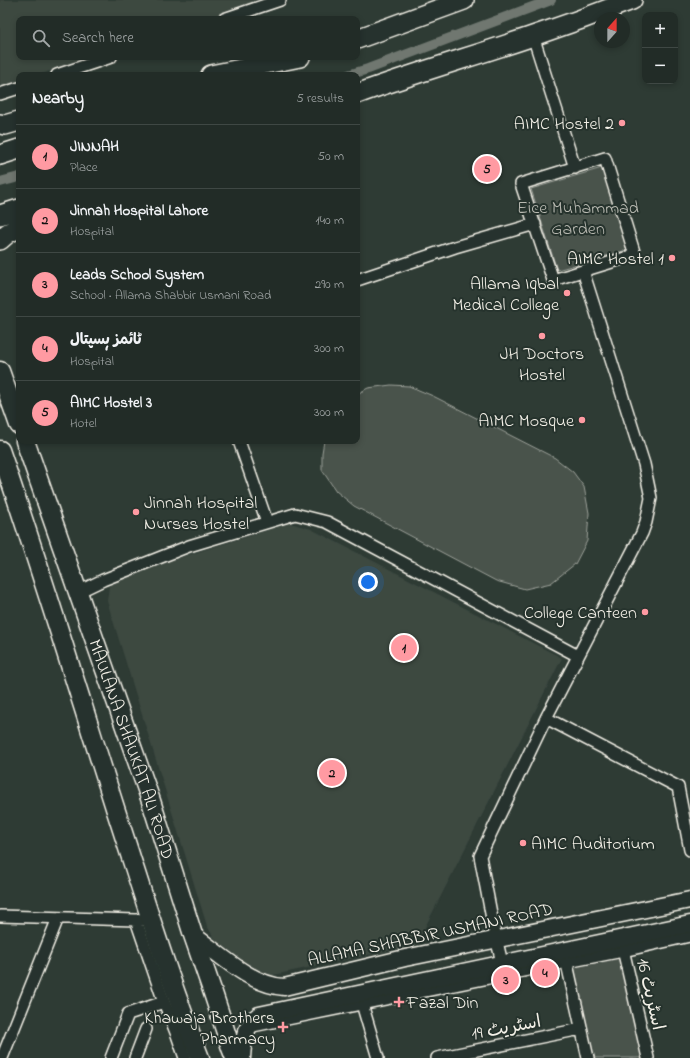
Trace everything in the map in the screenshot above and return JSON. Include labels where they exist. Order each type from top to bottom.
[{"type":"highway","points":[[360,38],[464,0]]},
{"type":"highway","points":[[360,93],[580,20],[632,0]]},
{"type":"highway","points":[[226,72],[285,60]]},
{"type":"highway","points":[[271,72],[301,60]]},
{"type":"highway","points":[[0,124],[5,125],[16,122]]},
{"type":"highway","points":[[0,155],[16,150]]},
{"type":"highway","points":[[0,215],[16,210]]},
{"type":"highway","points":[[0,240],[8,233],[16,229]]},
{"type":"main road","points":[[0,371],[16,416]]},
{"type":"main road","name":"MAULANA SHAUKAT ALI ROAD","points":[[26,444],[151,801],[193,935],[235,1058]]},
{"type":"main road","name":"MAULANA SHAUKAT ALI ROAD","points":[[0,450],[4,476],[50,601],[144,920],[174,990],[200,1058]]},
{"type":"main road","points":[[50,601],[78,592]]},
{"type":"main road","name":"ALLAMA SHABBIR USMANI ROAD","points":[[193,935],[220,956],[250,976],[275,987],[284,987],[405,958],[690,900]]},
{"type":"main road","points":[[242,1058],[244,1041],[248,1027],[259,1015],[360,999],[502,963],[566,956],[622,945],[690,924]]},
{"type":"street","points":[[233,16],[280,0]]},
{"type":"street","points":[[533,36],[575,168]]},
{"type":"street","points":[[66,72],[102,60]]},
{"type":"street","points":[[0,94],[16,89]]},
{"type":"street","points":[[606,158],[635,255],[553,280],[521,184],[575,168],[606,158]]},
{"type":"street","points":[[360,279],[455,247],[534,224]]},
{"type":"street","points":[[502,963],[480,856],[546,718],[642,533],[651,498],[644,464],[583,271]]},
{"type":"street","points":[[240,444],[268,522]]},
{"type":"street","points":[[78,592],[103,580],[190,546],[295,514],[327,522],[578,656]]},
{"type":"street","points":[[546,718],[678,786],[690,850]]},
{"type":"street","points":[[0,916],[144,920],[164,1002],[185,1058]]},
{"type":"street","points":[[2,1058],[58,918]]},
{"type":"street","points":[[622,945],[690,936]]},
{"type":"street","name":"اسٹریٹ 16","points":[[622,945],[648,1058]]},
{"type":"street","points":[[378,1058],[360,999],[566,956],[588,1058]]},
{"type":"street","points":[[111,1058],[128,1014],[164,1002]]},
{"type":"street","points":[[135,1058],[146,1029]]},
{"type":"street","name":"اسٹریٹ 19","points":[[437,1058],[581,1029]]},
{"type":"shaded area","points":[[0,0],[265,0],[220,16],[16,16],[16,60],[85,60],[47,72],[16,72],[16,82],[0,88]]},
{"type":"shaded area","points":[[290,523],[311,529],[562,658],[416,945],[269,976],[242,964],[219,946],[207,926],[107,601],[109,586],[121,576]]},
{"type":"green space","name":"Eice Muhammad Garden","points":[[602,168],[627,250],[557,270],[531,189]]},
{"type":"green space","points":[[391,385],[409,386],[433,396],[555,458],[573,472],[584,487],[589,513],[587,541],[575,564],[551,583],[525,589],[496,581],[354,506],[336,491],[322,470],[324,444],[360,444],[360,392],[368,388]]},
{"type":"green space","points":[[622,955],[644,1058],[592,1058],[572,965]]},
{"type":"waterway","points":[[358,72],[551,0]]},
{"type":"waterway","points":[[0,182],[16,178]]},
{"type":"place","name":"AIMC Hostel 2","points":[[622,123]]},
{"type":"place","name":"AIMC Hostel 3","points":[[487,169]]},
{"type":"place","name":"AIMC Hostel 1","points":[[672,258]]},
{"type":"place","name":"Allama Iqbal Medical College","points":[[567,293]]},
{"type":"place","name":"JH Doctors Hostel","points":[[542,336]]},
{"type":"place","name":"AIMC Mosque","points":[[582,420]]},
{"type":"place","name":"Jinnah Hospital Nurses Hostel","points":[[136,512]]},
{"type":"place","name":"College Canteen","points":[[645,612]]},
{"type":"place","name":"JINNAH","points":[[404,648]]},
{"type":"place","name":"Jinnah Hospital Lahore","points":[[332,773]]},
{"type":"place","name":"AIMC Auditorium","points":[[523,843]]},
{"type":"place","name":"ٹائمز ہسپتال","points":[[545,973]]},
{"type":"place","name":"Leads School System","points":[[506,980]]},
{"type":"place","name":"Fazal Din","points":[[399,1002]]},
{"type":"place","name":"Khawaja Brothers Pharmacy","points":[[283,1027]]}]
